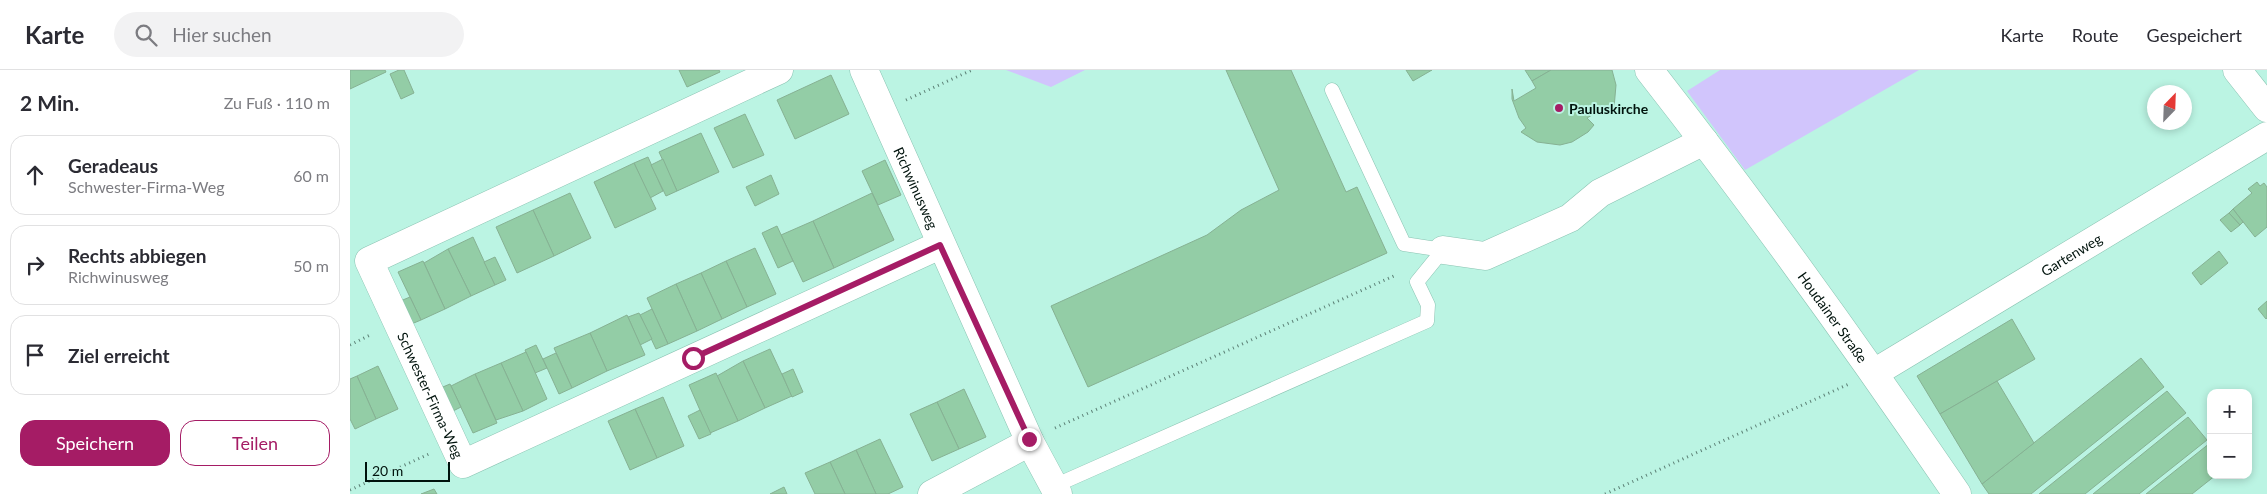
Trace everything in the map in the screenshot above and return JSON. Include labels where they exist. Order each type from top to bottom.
[{"type":"street","name":"Schwester-Firma-Weg","points":[[780,70],[369,261],[463,464],[940,245]]},
{"type":"street","name":"Richwinusweg","points":[[864,70],[940,245],[1030,441],[1056,490]]},
{"type":"street","name":"Houdainer Straße","points":[[1649,70],[1704,141],[1874,372],[1957,494]]},
{"type":"street","points":[[2237,70],[2267,108]]},
{"type":"street","name":"Gartenweg","points":[[1874,372],[2267,136]]},
{"type":"street","points":[[1443,250],[1485,256],[1570,218],[1600,193],[1704,141]]},
{"type":"street","points":[[932,494],[1030,441]]},
{"type":"lane","points":[[1332,90],[1404,244],[1443,250]]},
{"type":"lane","points":[[1056,490],[1426,322],[1428,304],[1417,282],[1443,250]]},
{"type":"path","points":[[882,111],[972,70]]},
{"type":"path","points":[[1030,441],[1405,271],[1415,246]]},
{"type":"path","points":[[350,345],[375,333]]},
{"type":"path","points":[[1605,494],[1874,372]]},
{"type":"path","points":[[350,490],[437,450]]},
{"type":"shaded area","points":[[1006,70],[1085,70],[1051,87]]},
{"type":"shaded area","points":[[1720,70],[1919,70],[1745,170],[1687,91]]},
{"type":"building","points":[[350,70],[385,70],[386,72],[350,89]]},
{"type":"building","points":[[404,70],[414,93],[401,99],[390,74]]},
{"type":"building","points":[[679,70],[719,70],[720,72],[687,87]]},
{"type":"building","points":[[1226,70],[1291,70],[1346,192],[1357,187],[1387,253],[1088,387],[1051,306],[1207,235],[1241,210],[1279,190]]},
{"type":"building","points":[[1406,70],[1432,70],[1413,81]]},
{"type":"building","points":[[1525,70],[1551,70],[1532,81]]},
{"type":"building","name":"Pauluskirche","points":[[1551,70],[1612,70],[1616,85],[1614,108],[1614,102],[1587,118],[1594,125],[1588,132],[1572,142],[1560,145],[1537,142],[1521,132],[1526,128],[1519,118],[1512,99],[1512,89],[1514,101],[1536,88],[1532,81]]},
{"type":"building","points":[[831,75],[849,114],[795,139],[777,100]]},
{"type":"building","points":[[745,114],[764,155],[733,168],[714,128]]},
{"type":"building","points":[[701,133],[719,172],[677,191],[659,152]]},
{"type":"building","points":[[648,157],[663,191],[650,198],[634,163]]},
{"type":"building","points":[[663,159],[677,191],[666,196],[651,165]]},
{"type":"building","points":[[885,160],[901,195],[878,205],[862,171]]},
{"type":"building","points":[[634,163],[656,209],[615,228],[594,182]]},
{"type":"building","points":[[771,175],[779,194],[755,206],[746,187]]},
{"type":"building","points":[[2257,182],[2260,186],[2264,183],[2267,187],[2267,227],[2255,237],[2233,209],[2252,193],[2248,189]]},
{"type":"building","points":[[570,193],[591,238],[554,256],[533,210]]},
{"type":"building","points":[[872,193],[894,240],[834,268],[813,221]]},
{"type":"building","points":[[2233,209],[2243,222],[2240,225],[2229,213]]},
{"type":"building","points":[[533,210],[554,256],[517,273],[496,227]]},
{"type":"building","points":[[2229,213],[2240,225],[2231,232],[2220,220]]},
{"type":"building","points":[[813,221],[834,268],[803,282],[781,235]]},
{"type":"building","points":[[777,226],[793,261],[778,268],[762,233]]},
{"type":"building","points":[[473,237],[495,285],[471,296],[448,249]]},
{"type":"building","points":[[755,248],[776,294],[747,307],[726,261]]},
{"type":"building","points":[[448,249],[471,296],[445,309],[424,263]]},
{"type":"building","points":[[2219,251],[2228,263],[2201,285],[2192,273]]},
{"type":"building","points":[[495,257],[506,280],[495,285],[484,262]]},
{"type":"building","points":[[423,261],[445,309],[421,320],[398,272]]},
{"type":"building","points":[[726,261],[747,307],[722,319],[701,273]]},
{"type":"building","points":[[701,273],[722,319],[697,331],[676,284]]},
{"type":"building","points":[[676,284],[697,331],[668,344],[647,298]]},
{"type":"building","points":[[410,297],[421,320],[409,325],[398,302]]},
{"type":"building","points":[[2267,301],[2267,318],[2266,319],[2258,309]]},
{"type":"building","points":[[652,309],[668,344],[656,349],[640,315]]},
{"type":"building","points":[[639,313],[652,339],[640,345],[628,317]]},
{"type":"building","points":[[627,315],[645,355],[607,371],[590,333]]},
{"type":"building","points":[[2012,319],[2035,359],[1940,414],[1917,376]]},
{"type":"building","points":[[590,333],[607,371],[572,388],[554,348]]},
{"type":"building","points":[[536,345],[547,368],[535,373],[525,350]]},
{"type":"building","points":[[770,349],[792,396],[765,408],[743,361]]},
{"type":"building","points":[[526,352],[547,399],[523,411],[501,363]]},
{"type":"building","points":[[556,353],[572,388],[559,394],[543,359]]},
{"type":"building","points":[[2141,358],[2164,387],[2031,494],[1989,494],[1982,484]]},
{"type":"building","points":[[743,361],[765,408],[738,421],[717,376]]},
{"type":"building","points":[[501,363],[523,411],[496,420],[475,374]]},
{"type":"building","points":[[378,366],[398,409],[376,419],[357,376]]},
{"type":"building","points":[[793,369],[803,392],[792,397],[782,374]]},
{"type":"building","points":[[716,373],[738,421],[710,433],[689,385]]},
{"type":"building","points":[[475,374],[497,423],[473,433],[451,386]]},
{"type":"building","points":[[357,376],[376,419],[355,429],[350,419],[350,379]]},
{"type":"building","points":[[1997,381],[2034,443],[1982,484],[1940,414]]},
{"type":"building","points":[[450,384],[461,407],[449,413],[438,389]]},
{"type":"building","points":[[964,389],[986,437],[959,449],[937,402]]},
{"type":"building","points":[[2167,391],[2186,413],[2085,494],[2039,494]]},
{"type":"building","points":[[663,397],[684,446],[657,458],[635,409]]},
{"type":"building","points":[[937,402],[959,449],[932,461],[910,414]]},
{"type":"building","points":[[635,409],[657,458],[630,470],[608,421]]},
{"type":"building","points":[[700,410],[711,434],[699,439],[688,416]]},
{"type":"building","points":[[2188,417],[2207,440],[2139,494],[2093,494]]},
{"type":"building","points":[[880,439],[903,487],[888,494],[876,494],[856,450]]},
{"type":"building","points":[[2207,445],[2207,479],[2211,479],[2192,494],[2146,494]]},
{"type":"building","points":[[856,450],[876,494],[845,494],[830,462]]},
{"type":"building","points":[[830,462],[845,494],[815,494],[805,473]]},
{"type":"building","points":[[784,487],[787,494],[770,494]]},
{"type":"building","points":[[434,489],[437,494],[421,494]]},
{"type":"place","name":"Pauluskirche","points":[[1559,108]]},
{"type":"route","points":[[693,358],[940,245],[1029,439]]}]
